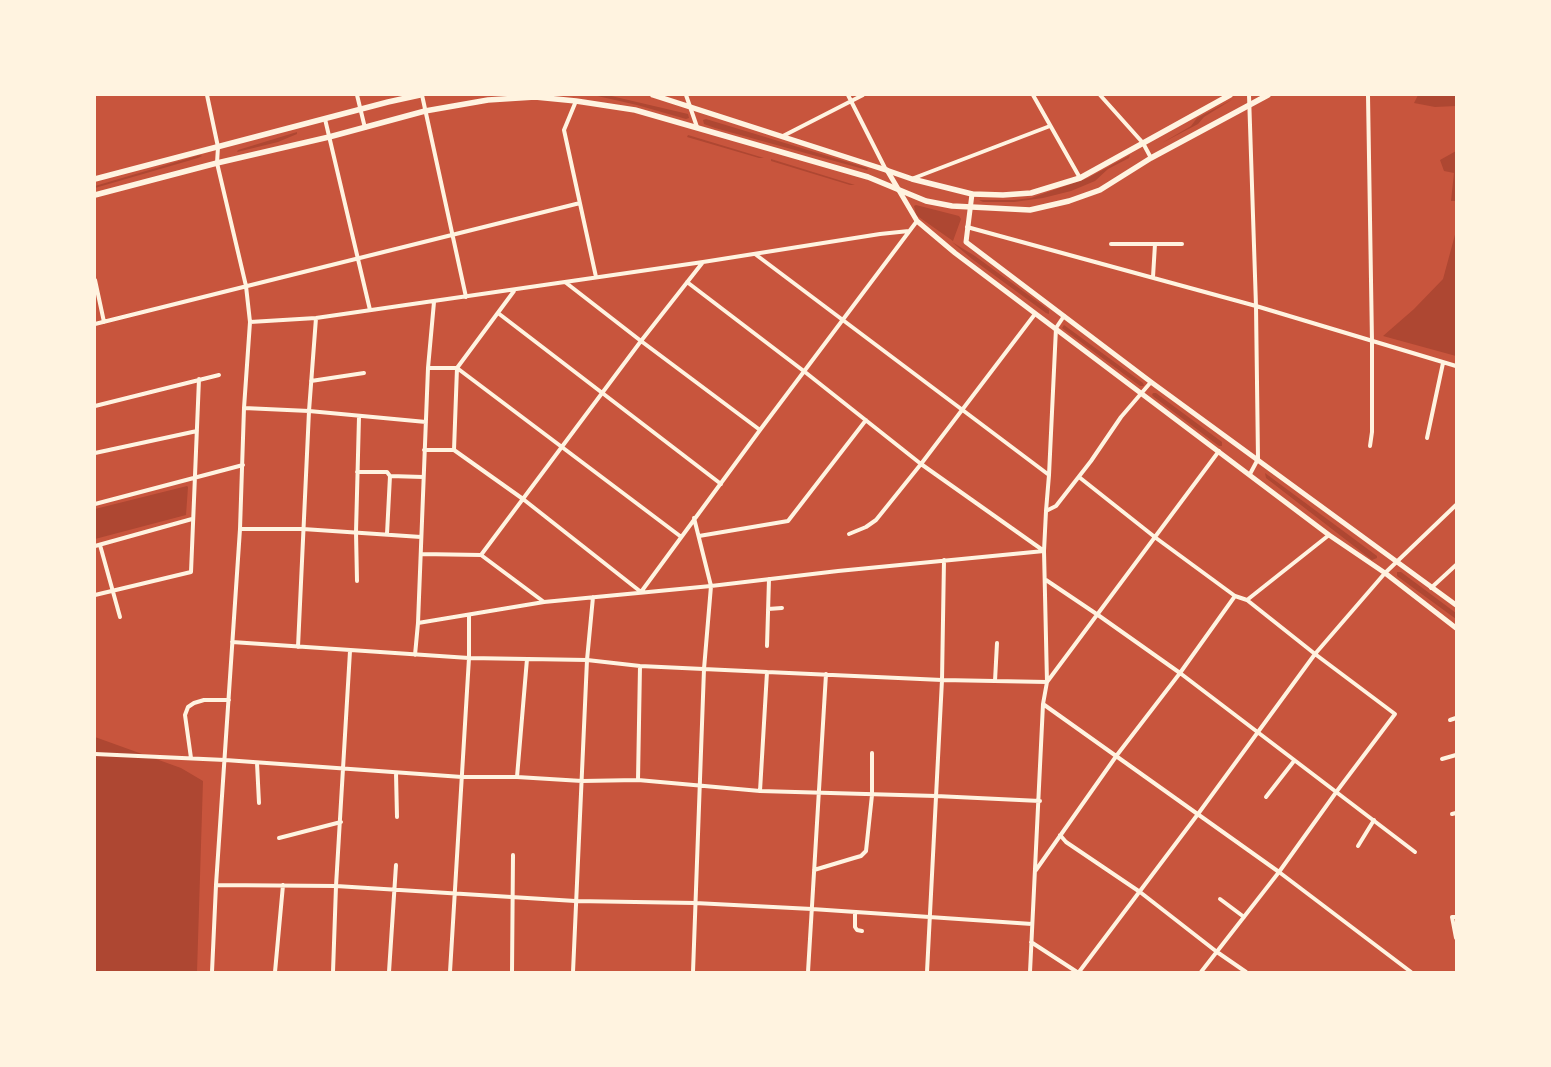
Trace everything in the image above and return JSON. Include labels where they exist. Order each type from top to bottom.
[{"type":"main road","points":[[95,179],[421,95]]},
{"type":"main road","points":[[654,95],[912,179],[972,194],[1003,195],[1030,193],[1080,178],[1230,95]]},
{"type":"main road","points":[[95,195],[426,111],[488,100],[535,97],[635,110],[868,177],[926,200],[952,206],[1030,210],[1069,201],[1100,190],[1151,158],[1268,95]]},
{"type":"main road","points":[[886,170],[917,222],[972,267],[1056,328],[1330,535],[1385,573],[1456,628]]},
{"type":"main road","points":[[972,194],[966,242],[1151,382],[1456,605]]},
{"type":"street","points":[[207,95],[218,147],[217,163],[246,286],[250,322],[244,408],[240,529],[212,972]]},
{"type":"street","points":[[357,95],[365,128]]},
{"type":"street","points":[[421,95],[454,235],[466,297]]},
{"type":"street","points":[[686,95],[697,127]]},
{"type":"street","points":[[848,95],[886,170]]},
{"type":"street","points":[[783,136],[863,95]]},
{"type":"street","points":[[1033,95],[1080,178]]},
{"type":"street","points":[[1100,95],[1142,143],[1151,158]]},
{"type":"street","points":[[1249,95],[1256,306],[1258,459],[1250,474]]},
{"type":"street","points":[[1368,95],[1372,342],[1372,432],[1370,446]]},
{"type":"street","points":[[576,101],[564,130],[596,277]]},
{"type":"street","points":[[325,119],[370,310]]},
{"type":"street","points":[[912,179],[1050,126]]},
{"type":"street","points":[[95,324],[580,203]]},
{"type":"street","points":[[641,592],[680,536],[917,222]]},
{"type":"street","points":[[967,227],[1256,306],[1456,366]]},
{"type":"street","points":[[250,322],[316,318],[434,302],[909,231]]},
{"type":"street","points":[[1111,244],[1182,244]]},
{"type":"street","points":[[1153,277],[1155,244]]},
{"type":"street","points":[[754,254],[1049,475]]},
{"type":"street","points":[[481,555],[703,262]]},
{"type":"street","points":[[95,280],[104,322]]},
{"type":"street","points":[[565,282],[641,342],[760,430]]},
{"type":"street","points":[[687,282],[921,464],[1044,551]]},
{"type":"street","points":[[454,450],[457,368],[514,290]]},
{"type":"street","points":[[415,655],[418,623],[428,368],[434,302]]},
{"type":"street","points":[[498,313],[721,484]]},
{"type":"street","points":[[849,534],[866,527],[876,520],[1035,314]]},
{"type":"street","points":[[1030,972],[1044,704],[1047,682],[1044,551],[1046,511],[1056,328],[1064,316]]},
{"type":"street","points":[[298,647],[308,411],[316,318]]},
{"type":"street","points":[[1427,438],[1443,363]]},
{"type":"street","points":[[428,368],[457,368],[680,536]]},
{"type":"street","points":[[311,381],[364,373]]},
{"type":"street","points":[[95,406],[220,375]]},
{"type":"street","points":[[95,595],[191,572],[198,379]]},
{"type":"street","points":[[1046,511],[1056,506],[1121,417],[1151,382]]},
{"type":"street","points":[[244,408],[308,411],[426,422]]},
{"type":"street","points":[[357,581],[356,532],[359,417]]},
{"type":"street","points":[[699,536],[788,521],[866,420]]},
{"type":"street","points":[[95,453],[197,431]]},
{"type":"street","points":[[424,450],[454,450],[523,499],[641,592]]},
{"type":"street","points":[[1047,682],[1219,451]]},
{"type":"street","points":[[95,504],[243,465]]},
{"type":"street","points":[[358,472],[387,472],[390,476],[423,477]]},
{"type":"street","points":[[387,534],[390,476]]},
{"type":"street","points":[[1079,477],[1156,538],[1235,596],[1247,600],[1395,714],[1279,872],[1201,972]]},
{"type":"street","points":[[1031,942],[1078,972],[1140,892],[1315,654],[1385,573],[1456,505]]},
{"type":"street","points":[[693,972],[704,668],[711,586],[694,518]]},
{"type":"street","points":[[120,617],[98,545],[192,519]]},
{"type":"street","points":[[240,529],[303,529],[421,537]]},
{"type":"street","points":[[1247,600],[1330,535]]},
{"type":"street","points":[[418,623],[544,602],[1044,551]]},
{"type":"street","points":[[421,554],[481,555],[544,602]]},
{"type":"street","points":[[927,972],[942,680],[944,560]]},
{"type":"street","points":[[1431,588],[1456,565]]},
{"type":"street","points":[[767,646],[769,579]]},
{"type":"street","points":[[1046,580],[1180,674],[1256,733],[1337,791],[1415,852]]},
{"type":"street","points":[[1036,870],[1117,755],[1180,674],[1235,596]]},
{"type":"street","points":[[573,972],[587,660],[593,597]]},
{"type":"street","points":[[768,609],[782,608]]},
{"type":"street","points":[[450,972],[469,658],[469,614]]},
{"type":"street","points":[[232,642],[469,658],[587,660],[640,666],[942,680],[1047,682]]},
{"type":"street","points":[[995,681],[997,643]]},
{"type":"street","points":[[333,972],[336,886],[350,650]]},
{"type":"street","points":[[517,776],[527,659]]},
{"type":"street","points":[[638,780],[640,666]]},
{"type":"street","points":[[760,792],[766,672]]},
{"type":"street","points":[[808,972],[826,674]]},
{"type":"street","points":[[191,758],[185,715],[188,707],[204,700],[229,700]]},
{"type":"street","points":[[1044,704],[1279,872],[1411,972]]},
{"type":"street","points":[[1450,720],[1456,718]]},
{"type":"street","points":[[95,754],[225,760],[462,777],[517,776],[582,781],[638,780],[760,792],[936,796],[1040,801]]},
{"type":"street","points":[[814,870],[854,858],[866,851],[872,794],[872,754]]},
{"type":"street","points":[[1442,759],[1456,755]]},
{"type":"street","points":[[1266,797],[1294,761]]},
{"type":"street","points":[[257,763],[259,803]]},
{"type":"street","points":[[396,773],[397,817]]},
{"type":"street","points":[[1358,846],[1374,820]]},
{"type":"street","points":[[279,838],[341,822]]},
{"type":"street","points":[[1060,835],[1066,842],[1140,892],[1217,952],[1246,972]]},
{"type":"street","points":[[512,972],[513,855]]},
{"type":"street","points":[[389,972],[396,865]]},
{"type":"street","points":[[216,885],[336,886],[575,901],[695,903],[1032,924]]},
{"type":"street","points":[[275,972],[283,885]]},
{"type":"street","points":[[1220,899],[1244,917]]},
{"type":"street","points":[[855,912],[855,927],[857,930],[862,931]]},
{"type":"street","points":[[1454,917],[1456,938]]},
{"type":"shaded area","points":[[593,95],[607,95],[688,114],[689,118],[686,119]]},
{"type":"shaded area","points":[[1418,95],[1456,95],[1456,106],[1435,107],[1414,103]]},
{"type":"shaded area","points":[[1233,99],[1204,117],[1198,124],[1162,143],[1191,126],[1197,118]]},
{"type":"shaded area","points":[[706,119],[868,169],[715,128],[704,124],[703,120]]},
{"type":"shaded area","points":[[297,132],[297,134],[278,142],[237,152],[238,150]]},
{"type":"shaded area","points":[[688,135],[764,158],[687,137]]},
{"type":"shaded area","points":[[1456,151],[1456,201],[1451,201],[1454,173],[1444,171],[1440,160]]},
{"type":"shaded area","points":[[200,155],[202,156],[198,158],[95,188],[95,186]]},
{"type":"shaded area","points":[[1130,155],[1129,158],[1108,169],[1095,181],[1071,191],[1043,198],[1014,202],[983,202],[979,200],[1031,198],[1088,178]]},
{"type":"shaded area","points":[[771,159],[855,185],[771,161]]},
{"type":"shaded area","points":[[914,206],[959,216],[961,219],[953,241],[916,215]]},
{"type":"shaded area","points":[[1456,231],[1456,356],[1383,336],[1414,309],[1443,279]]},
{"type":"shaded area","points":[[952,242],[975,256],[1049,310],[1049,314],[972,259]]},
{"type":"shaded area","points":[[1064,325],[1143,383],[1144,386],[1140,386],[1062,328]]},
{"type":"shaded area","points":[[1153,393],[1156,393],[1222,442],[1222,446],[1219,446],[1154,397]]},
{"type":"shaded area","points":[[1265,473],[1377,556],[1377,558],[1372,560],[1266,478]]},
{"type":"shaded area","points":[[187,486],[186,515],[95,539],[95,509]]},
{"type":"shaded area","points":[[1397,572],[1401,572],[1456,613],[1456,619],[1397,576]]},
{"type":"shaded area","points":[[95,737],[181,768],[203,781],[197,972],[95,972]]}]
